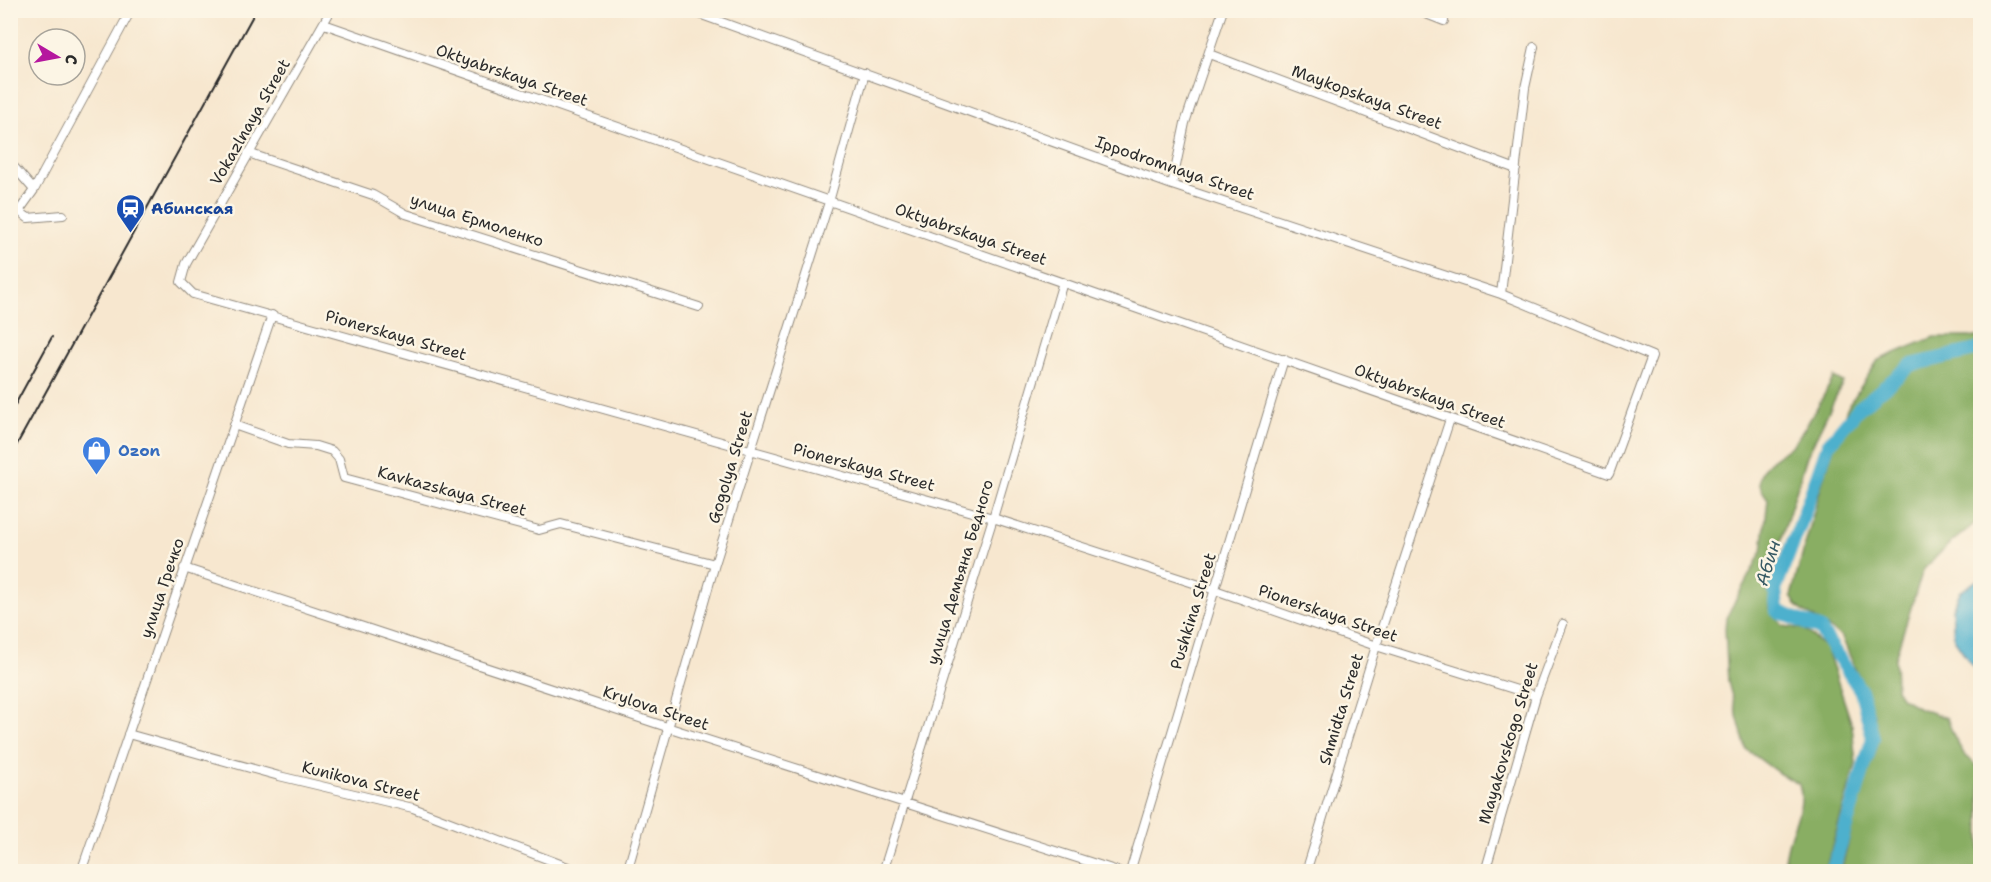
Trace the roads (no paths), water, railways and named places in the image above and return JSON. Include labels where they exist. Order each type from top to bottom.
[{"type":"street","points":[[10,217],[19,212],[34,190],[130,13],[115,10]]},
{"type":"street","name":"Vokazlnaya Street","points":[[181,282],[186,264],[331,10]]},
{"type":"street","name":"Ippodromnaya Street","points":[[688,10],[1172,185],[1501,294],[1652,356],[1609,474]]},
{"type":"street","points":[[1172,185],[1185,123],[1223,10]]},
{"type":"street","points":[[1416,10],[1444,21]]},
{"type":"street","name":"Oktyabrskaya Street","points":[[324,24],[1609,474]]},
{"type":"street","points":[[1501,294],[1525,88],[1534,47]]},
{"type":"street","name":"Maykopskaya Street","points":[[1209,54],[1516,169]]},
{"type":"street","name":"Gogolya Street","points":[[627,872],[715,564],[829,202],[865,73]]},
{"type":"street","name":"улица Ермоленко","points":[[248,153],[373,195],[406,214],[699,307]]},
{"type":"street","points":[[10,169],[15,168],[34,190]]},
{"type":"street","points":[[19,212],[28,218],[63,215]]},
{"type":"street","name":"Pionerskaya Street","points":[[181,282],[194,294],[993,518],[1215,590],[1376,646],[1536,696]]},
{"type":"street","name":"улица Демьяна Бедного","points":[[884,872],[1063,282]]},
{"type":"street","name":"улица Гречко","points":[[81,872],[272,315]]},
{"type":"street","name":"Pushkina Street","points":[[1130,872],[1284,359]]},
{"type":"street","name":"Shmidta Street","points":[[1306,872],[1450,419]]},
{"type":"street","name":"Kavkazskaya Street","points":[[234,425],[288,444],[316,446],[332,451],[339,459],[344,478],[539,530],[561,524],[715,564]]},
{"type":"street","name":"Krylova Street","points":[[184,568],[670,728],[1121,872]]},
{"type":"street","name":"Mayakovskogo Street","points":[[1485,872],[1536,696],[1563,624]]},
{"type":"street","name":"Kunikova Street","points":[[129,734],[279,776],[413,808],[581,872]]},
{"type":"water","points":[[1980,578],[1980,677],[1954,639],[1952,609],[1960,592]]},
{"type":"waterway","name":"Абин","points":[[1832,872],[1873,738],[1861,691],[1820,629],[1777,611],[1775,589],[1828,445],[1858,409],[1911,365],[1980,349]]},
{"type":"railway","points":[[10,457],[256,10]]},
{"type":"railway","points":[[10,414],[52,337]]},
{"type":"place","name":"Абинская","points":[[130,234]]},
{"type":"place","name":"Ozon","points":[[97,476]]}]
